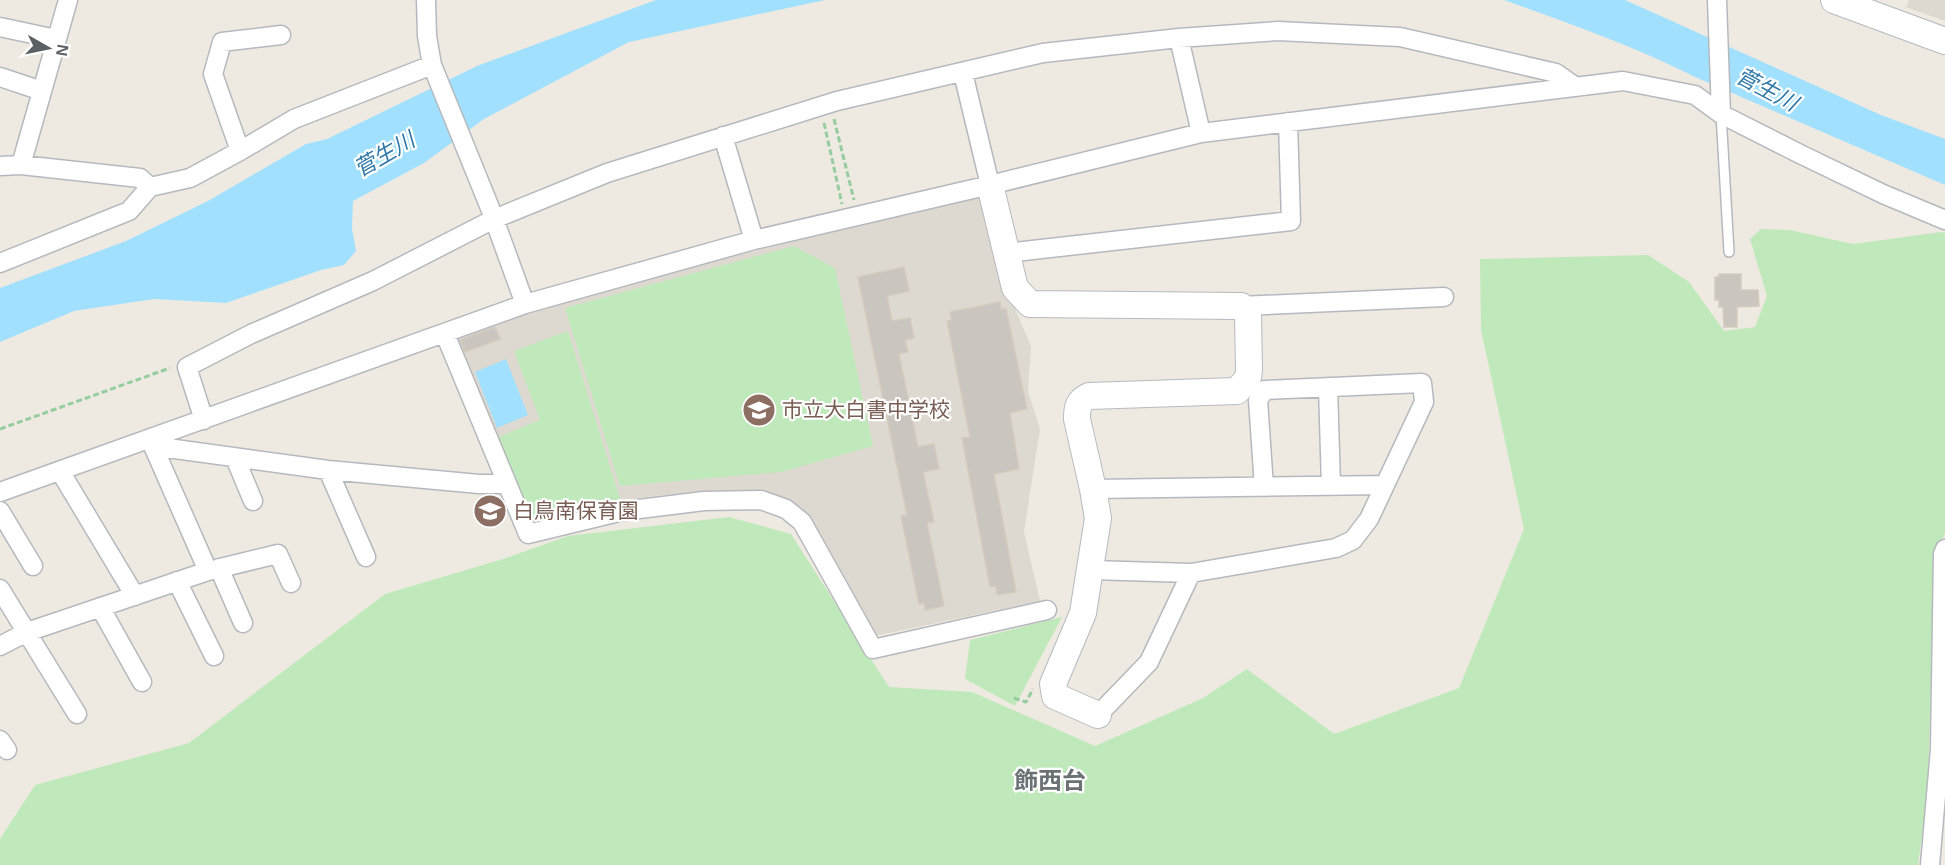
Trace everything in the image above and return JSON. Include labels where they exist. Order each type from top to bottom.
[{"type":"street","points":[[21,165],[68,0]]},
{"type":"street","points":[[426,0],[427,36],[434,70],[492,213],[525,304]]},
{"type":"street","points":[[1716,0],[1721,107]]},
{"type":"street","points":[[1834,0],[1945,41]]},
{"type":"street","points":[[0,27],[56,39]]},
{"type":"street","points":[[204,420],[187,367],[251,334],[373,281],[492,213],[607,173],[826,105],[1043,53],[1179,38],[1278,31],[1400,37],[1556,73],[1575,87]]},
{"type":"street","points":[[240,151],[213,74],[222,42],[281,35]]},
{"type":"street","points":[[1179,38],[1202,133]]},
{"type":"street","points":[[0,263],[129,211],[150,187],[190,178],[294,118],[434,70]]},
{"type":"street","points":[[963,73],[1015,288],[1030,304],[1241,306],[1444,297]]},
{"type":"street","points":[[0,77],[42,91]]},
{"type":"street","points":[[0,492],[150,443],[204,420],[525,304],[754,240],[1202,133],[1623,81],[1695,95],[1873,189],[1945,220]]},
{"type":"street","points":[[1006,253],[1291,220],[1288,122]]},
{"type":"street","points":[[723,136],[754,240]]},
{"type":"street","points":[[0,166],[21,165],[140,178],[150,187]]},
{"type":"street","points":[[1191,573],[1149,662],[1098,715],[1055,696],[1053,684],[1083,614],[1098,518],[1094,489],[1077,419],[1077,408],[1081,399],[1089,396],[1237,391],[1248,378],[1250,370],[1248,314],[1241,306]]},
{"type":"street","points":[[445,334],[528,534],[623,511],[704,501],[761,500],[786,509],[802,522],[873,649],[1047,610]]},
{"type":"street","points":[[1091,570],[1191,573],[1336,548],[1353,540],[1369,519],[1424,402],[1422,383],[1265,390],[1258,400],[1264,487]]},
{"type":"street","points":[[1328,387],[1331,486]]},
{"type":"street","points":[[150,443],[235,458],[328,470],[479,484],[507,484]]},
{"type":"street","points":[[150,443],[243,623]]},
{"type":"street","points":[[235,458],[253,501]]},
{"type":"street","points":[[328,470],[366,557]]},
{"type":"street","points":[[60,471],[135,596]]},
{"type":"street","points":[[1094,489],[1385,485]]},
{"type":"street","points":[[0,511],[33,567]]},
{"type":"street","points":[[1930,865],[1940,750],[1945,549]]},
{"type":"street","points":[[0,646],[27,632],[177,581],[278,554],[291,583]]},
{"type":"street","points":[[177,581],[214,656]]},
{"type":"street","points":[[0,589],[77,714]]},
{"type":"street","points":[[100,608],[142,682]]},
{"type":"lane","points":[[1721,107],[1729,252]]},
{"type":"path","points":[[826,105],[852,218]]},
{"type":"path","points":[[826,105],[852,218]]},
{"type":"path","points":[[0,429],[168,368],[187,367]]},
{"type":"shaded area","points":[[1909,0],[1945,0],[1945,21],[1906,7]]},
{"type":"shaded area","name":"市立大白書中学校","points":[[978,196],[984,201],[1006,288],[1031,346],[1028,391],[1040,429],[1024,532],[1040,601],[875,636],[808,518],[782,498],[745,491],[702,491],[638,498],[538,524],[530,521],[454,339],[508,319],[642,279]]},
{"type":"green space","points":[[1761,229],[1790,230],[1853,244],[1945,233],[1945,533],[1934,558],[1928,788],[1918,865],[0,865],[0,839],[35,785],[189,743],[385,594],[503,559],[568,536],[729,517],[791,534],[889,687],[972,692],[1095,746],[1203,698],[1247,669],[1334,734],[1459,688],[1524,529],[1481,330],[1480,259],[1648,255],[1689,282],[1724,331],[1755,327],[1767,296],[1750,239]]},
{"type":"green space","points":[[794,246],[835,268],[873,446],[781,472],[620,486],[565,308]]},
{"type":"green space","points":[[568,331],[620,499],[539,521],[532,518],[498,437],[540,420],[514,351]]},
{"type":"green space","points":[[1062,617],[1015,706],[965,679],[970,640]]},
{"type":"water","name":"菅生川","points":[[656,0],[825,0],[629,42],[484,119],[424,163],[353,201],[352,228],[356,251],[344,265],[321,270],[226,303],[154,299],[74,311],[0,342],[0,288],[126,241],[208,201],[306,144],[327,139],[477,66]]},
{"type":"water","name":"菅生川","points":[[1504,0],[1625,0],[1881,115],[1945,139],[1945,185],[1623,44]]},
{"type":"water","points":[[506,359],[528,415],[497,428],[475,372]]},
{"type":"building","points":[[904,267],[909,291],[887,296],[892,321],[910,318],[914,338],[905,340],[908,352],[899,354],[918,447],[934,444],[939,469],[923,472],[934,522],[927,523],[944,606],[925,610],[924,603],[919,604],[901,516],[907,515],[858,277]]},
{"type":"building","points":[[1719,274],[1741,274],[1741,290],[1758,290],[1759,306],[1737,307],[1737,327],[1724,327],[1723,307],[1719,307],[1719,300],[1715,300],[1715,277],[1719,277]]},
{"type":"building","points":[[1000,302],[1001,310],[1006,309],[1027,409],[1010,413],[1019,469],[994,474],[1016,592],[997,595],[996,586],[990,587],[962,438],[970,437],[947,321],[952,320],[950,312]]},
{"type":"building","points":[[495,327],[500,339],[465,352],[460,340]]},
{"type":"place","name":"市立大白書中学校","points":[[759,410]]},
{"type":"place","name":"白鳥南保育園","points":[[490,511]]},
{"type":"district","name":"飾西台","points":[[1050,781]]}]
